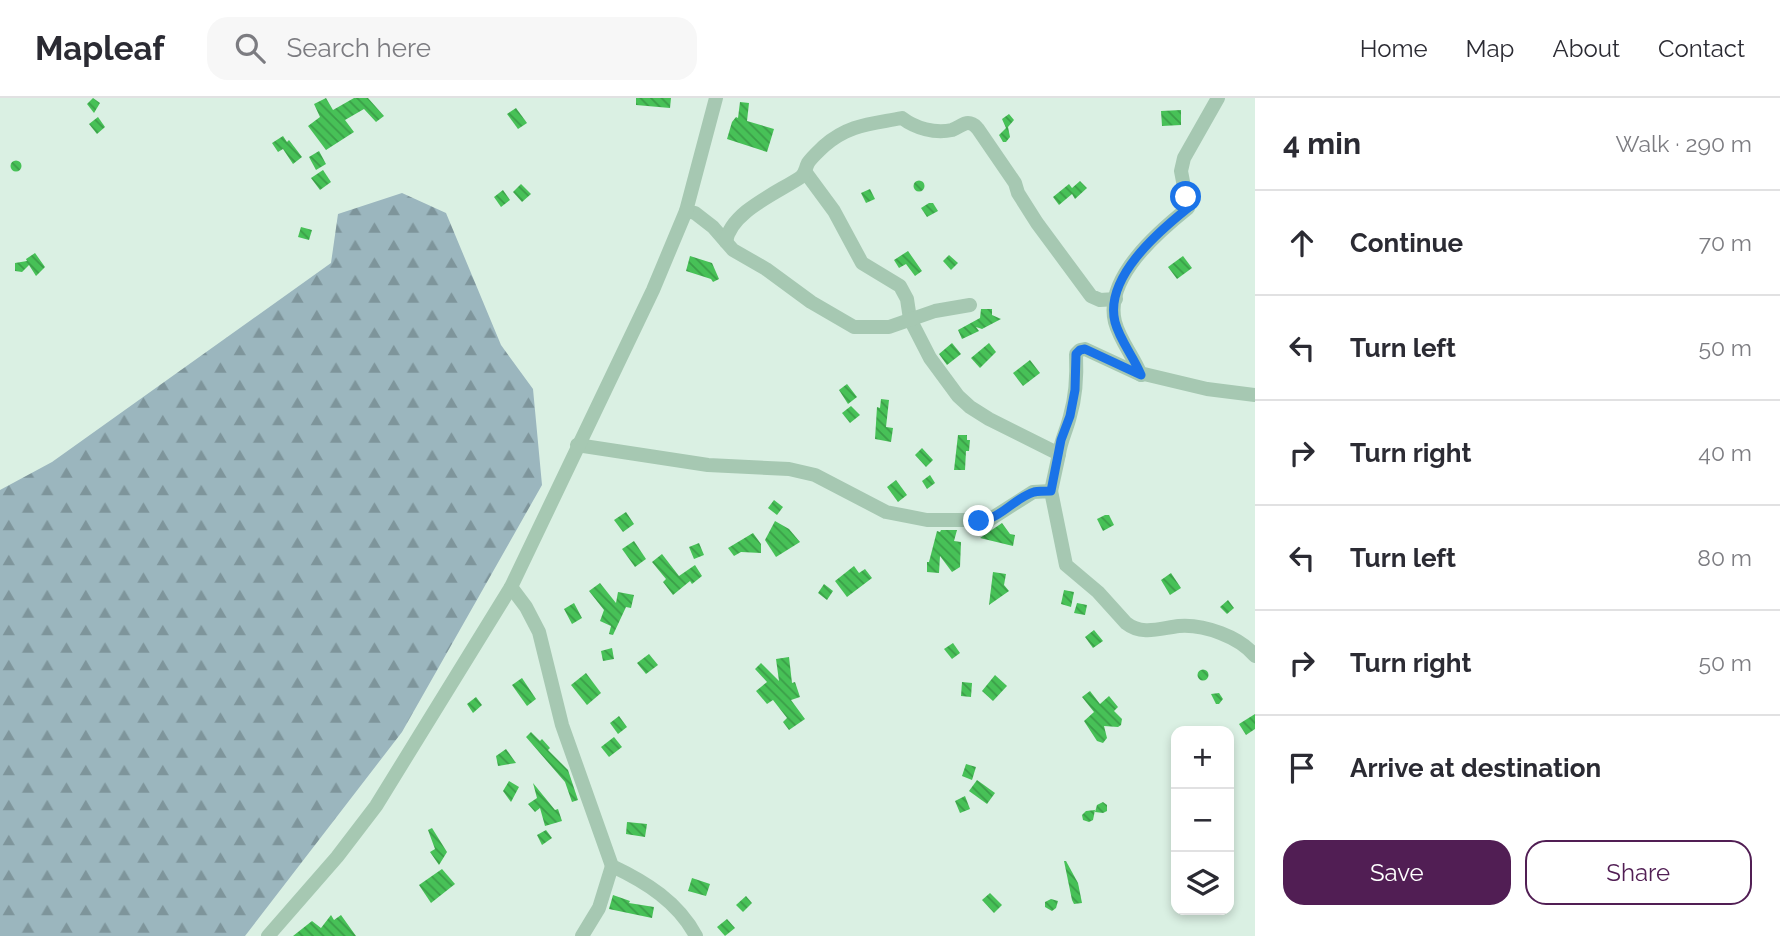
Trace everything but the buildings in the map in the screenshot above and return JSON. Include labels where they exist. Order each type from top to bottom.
[{"type":"street","points":[[268,936],[337,857],[376,806],[511,587],[577,444],[634,333],[686,211],[716,98]]},
{"type":"street","points":[[1141,375],[1115,322],[1116,299],[1121,282],[1139,254],[1188,208],[1181,171],[1184,158],[1218,98]]},
{"type":"street","points":[[726,242],[728,232],[738,218],[806,173],[809,162],[834,138],[868,123],[902,118],[919,128],[937,131],[952,130],[967,122],[973,124],[1015,183],[1018,193],[1037,223],[1080,283],[1091,296],[1100,300],[1116,299]]},
{"type":"street","points":[[806,173],[834,211],[862,263],[900,286],[907,299],[910,319],[935,367],[949,386],[970,407],[1059,454]]},
{"type":"street","points":[[686,211],[695,214],[713,228],[733,250],[854,327],[878,329],[935,311],[970,305]]},
{"type":"street","points":[[1255,395],[1207,389],[1144,373],[1141,375],[1085,349],[1080,350],[1076,354],[1076,383],[1070,416],[1061,440],[1051,491],[1066,565],[1098,592],[1126,623],[1131,627],[1158,631],[1180,626],[1203,628],[1247,646],[1255,656]]},
{"type":"street","points":[[577,444],[708,465],[789,469],[815,475],[887,512],[927,520],[989,520],[1033,492],[1051,491]]},
{"type":"street","points":[[511,587],[526,607],[539,632],[562,725],[612,866],[599,908],[582,936]]},
{"type":"street","points":[[612,866],[646,884],[680,910],[696,936]]},
{"type":"green space","points":[[402,193],[446,213],[501,345],[533,389],[542,485],[402,732],[245,936],[0,936],[0,490],[52,462],[331,263],[338,214]]},
{"type":"route","points":[[979,521],[999,515],[1033,492],[1051,491],[1061,440],[1070,416],[1076,383],[1076,354],[1080,350],[1085,349],[1141,375],[1115,322],[1116,299],[1121,282],[1139,254],[1188,208],[1186,197]]}]
